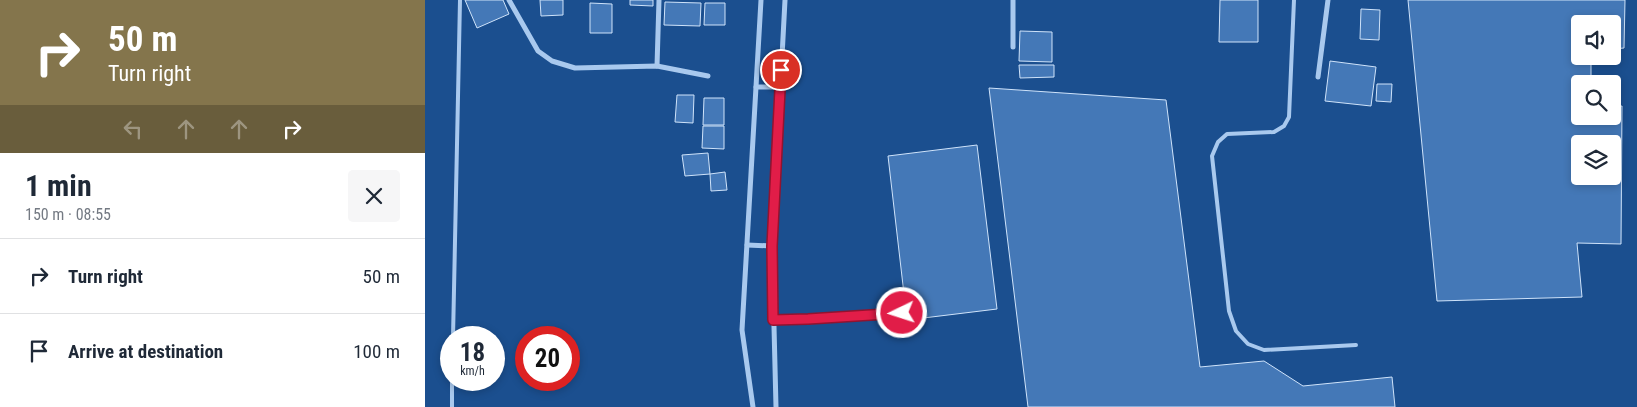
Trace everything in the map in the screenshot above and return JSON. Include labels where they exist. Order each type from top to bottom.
[{"type":"street","points":[[509,0],[538,51],[551,61],[575,68],[657,66],[708,76]]},
{"type":"street","points":[[657,66],[659,0]]},
{"type":"street","points":[[753,407],[742,330],[761,0]]},
{"type":"street","points":[[776,407],[772,246],[785,0]]},
{"type":"street","points":[[1013,0],[1013,47]]},
{"type":"street","points":[[1318,78],[1328,0]]},
{"type":"street","points":[[756,86],[780,87]]},
{"type":"street","points":[[747,245],[772,246]]},
{"type":"lane","points":[[453,326],[460,0]]},
{"type":"lane","points":[[1294,0],[1289,118],[1284,126],[1274,132],[1227,134],[1218,142],[1212,156],[1229,311],[1236,331],[1249,344],[1264,350],[1357,345]]},
{"type":"lane","points":[[773,320],[902,313]]},
{"type":"lane","points":[[452,391],[452,407]]},
{"type":"building","points":[[465,0],[503,0],[509,14],[477,28]]},
{"type":"building","points":[[540,0],[563,0],[563,15],[541,16]]},
{"type":"building","points":[[630,0],[653,0],[653,6],[630,5]]},
{"type":"building","points":[[1220,0],[1258,0],[1258,42],[1219,42]]},
{"type":"building","points":[[1408,0],[1625,0],[1624,48],[1621,48],[1621,15],[1571,15],[1571,65],[1591,65],[1591,75],[1571,75],[1571,125],[1621,125],[1622,106],[1621,244],[1577,243],[1582,297],[1437,301]]},
{"type":"building","points":[[665,2],[701,3],[700,26],[664,25]]},
{"type":"building","points":[[590,3],[612,4],[612,33],[590,33]]},
{"type":"building","points":[[705,3],[725,3],[725,25],[704,25]]},
{"type":"building","points":[[1361,9],[1380,10],[1379,40],[1360,39]]},
{"type":"building","points":[[1020,31],[1052,32],[1052,62],[1019,61]]},
{"type":"building","points":[[1330,61],[1376,67],[1371,106],[1325,101]]},
{"type":"building","points":[[1019,65],[1054,65],[1054,77],[1020,78]]},
{"type":"building","points":[[1377,84],[1392,84],[1391,102],[1376,101]]},
{"type":"building","points":[[989,88],[1166,100],[1200,367],[1264,361],[1303,386],[1392,377],[1395,407],[1028,407]]},
{"type":"building","points":[[677,95],[694,95],[693,123],[675,122]]},
{"type":"building","points":[[704,98],[724,98],[724,125],[703,125]]},
{"type":"building","points":[[703,126],[724,126],[724,149],[702,148]]},
{"type":"building","points":[[977,145],[997,309],[907,320],[888,156]]},
{"type":"building","points":[[708,153],[710,174],[685,176],[682,155]]},
{"type":"building","points":[[725,172],[727,190],[711,191],[710,174]]},
{"type":"route","points":[[781,70],[772,246],[773,320],[902,313]]}]
